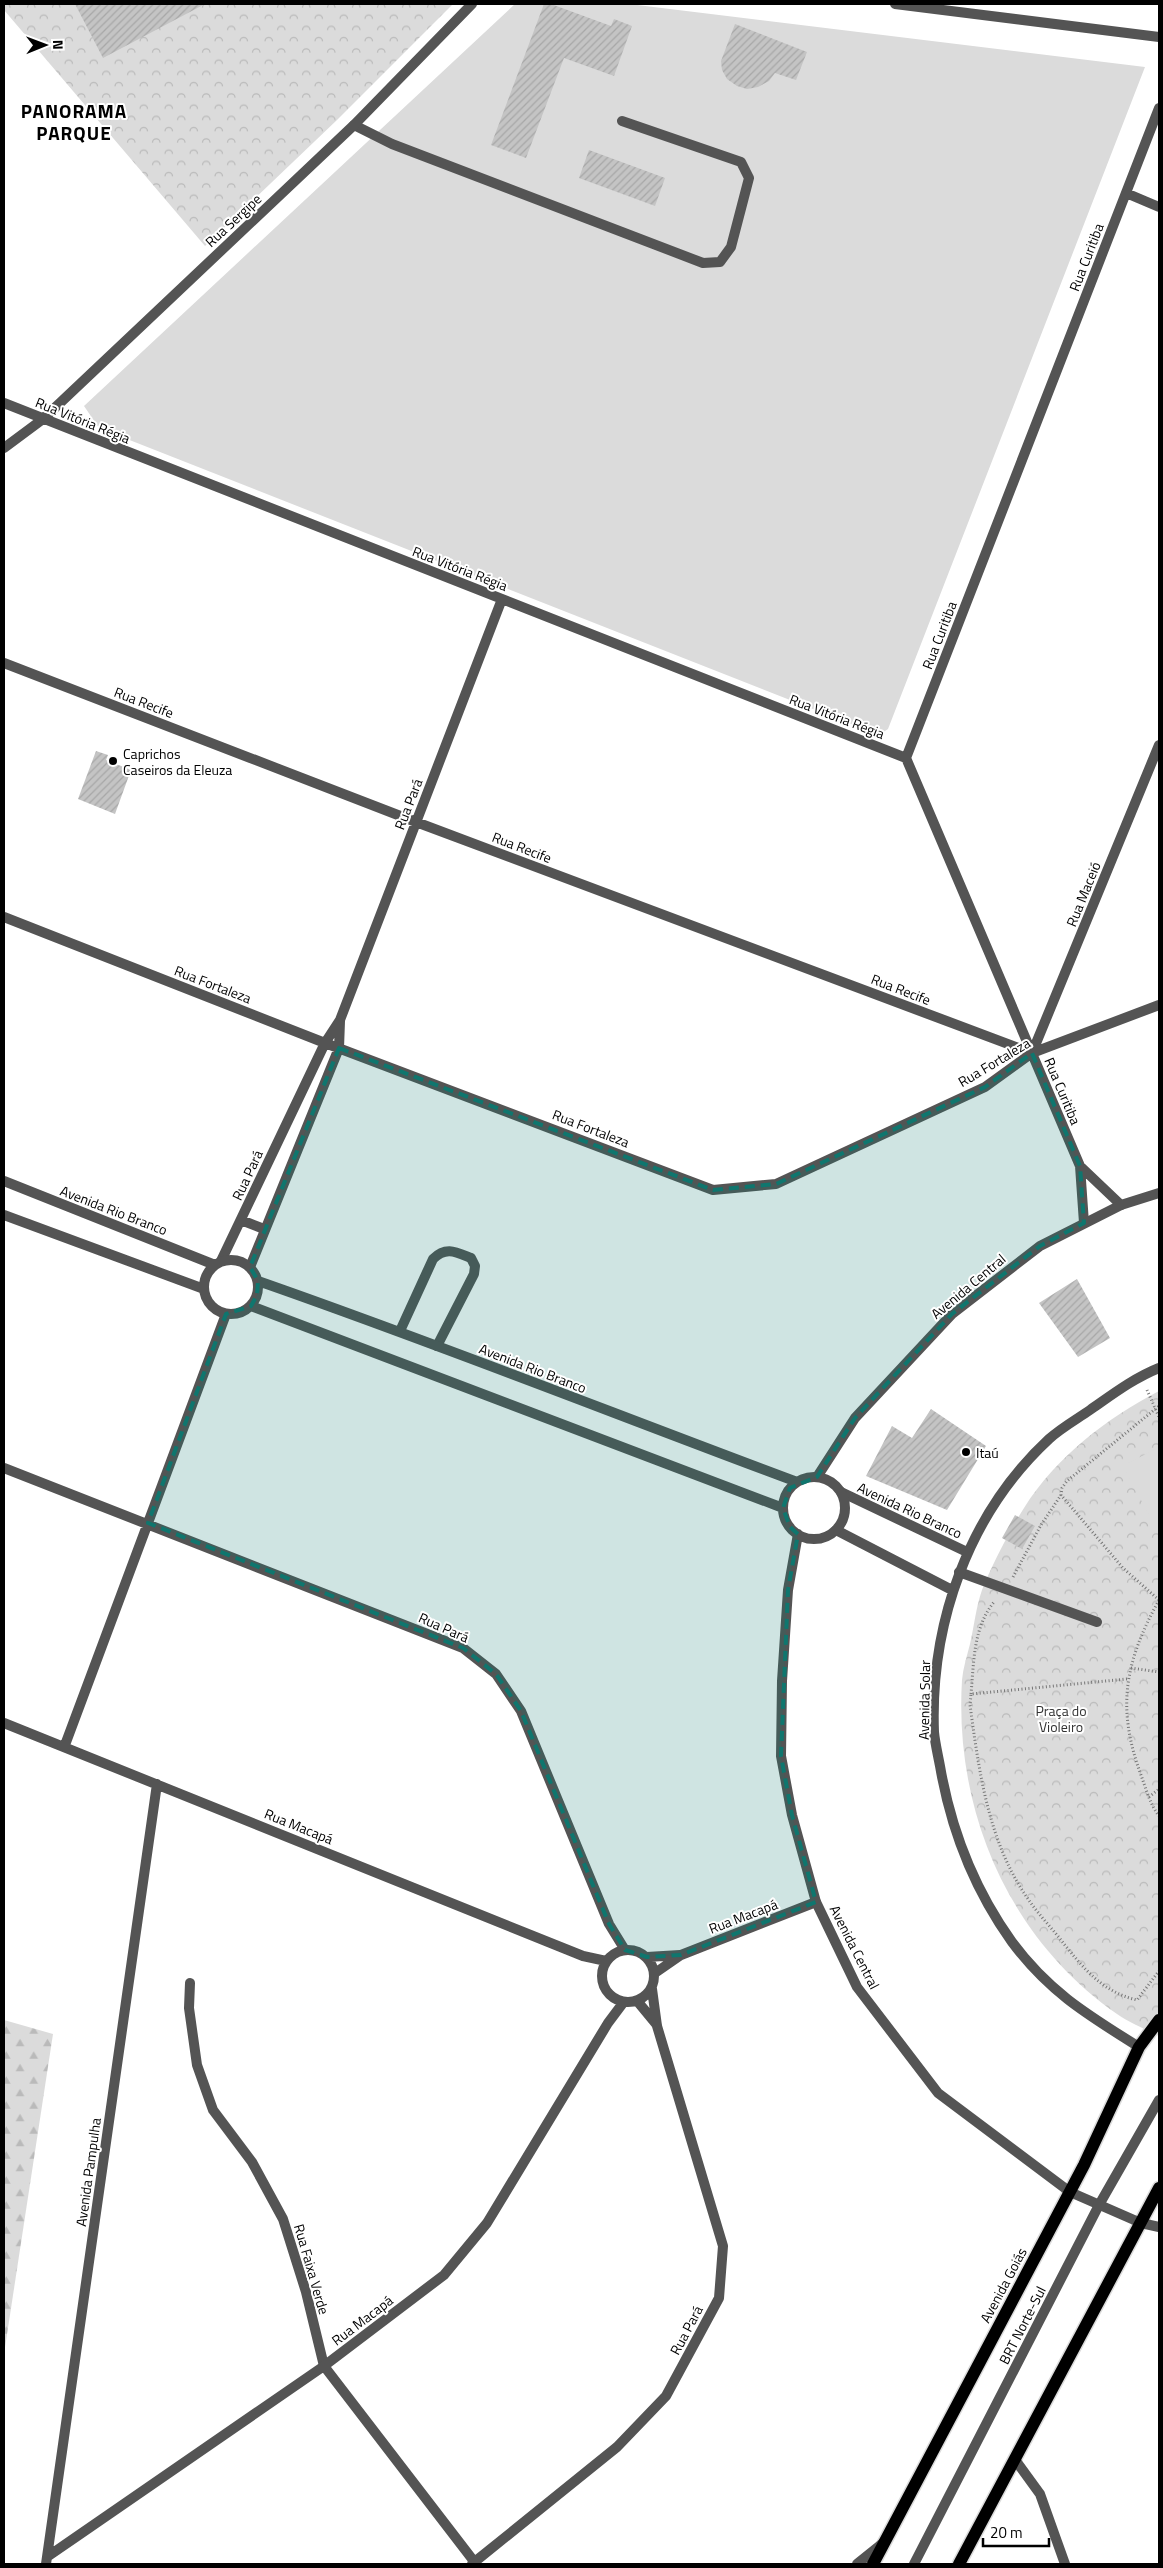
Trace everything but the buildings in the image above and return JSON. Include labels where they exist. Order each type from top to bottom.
[{"type":"main road","name":"Avenida Goiás","points":[[873,2564],[1070,2192],[1139,2047],[1159,2020]]},
{"type":"main road","points":[[959,2564],[1016,2462],[1159,2188]]},
{"type":"street","name":"Rua Sergipe","points":[[4,448],[43,419],[354,125],[472,4]]},
{"type":"street","points":[[895,4],[1159,36]]},
{"type":"street","name":"Rua Curitiba","points":[[1084,1223],[1080,1166],[906,758],[1159,108]]},
{"type":"street","points":[[354,125],[392,144],[703,263],[720,262],[731,247],[749,178],[741,162],[622,120]]},
{"type":"street","points":[[1126,194],[1159,207]]},
{"type":"street","name":"Rua Vitória Régia","points":[[4,403],[906,758]]},
{"type":"street","name":"Rua Pará","points":[[218,1263],[241,1220],[325,1043],[340,1020],[502,599]]},
{"type":"street","name":"Rua Recife","points":[[4,663],[416,822],[1032,1053]]},
{"type":"street","name":"Rua Maceió","points":[[1032,1053],[1159,745]]},
{"type":"street","name":"Rua Fortaleza","points":[[4,917],[325,1043],[713,1190],[776,1184],[985,1087],[1032,1053],[1159,1004]]},
{"type":"street","name":"Rua Pará","points":[[250,1267],[340,1048],[340,1020]]},
{"type":"street","name":"Rua Curitiba","points":[[1080,1166],[1121,1205]]},
{"type":"street","name":"Avenida Rio Branco","points":[[4,1181],[218,1263]]},
{"type":"street","name":"Avenida Central","points":[[817,1477],[855,1418],[952,1314],[1040,1246],[1121,1205],[1159,1193]]},
{"type":"street","points":[[4,1214],[204,1289]]},
{"type":"street","points":[[241,1220],[264,1229]]},
{"type":"street","points":[[400,1331],[433,1259],[439,1253],[450,1250],[471,1258],[475,1266],[474,1274],[437,1346]]},
{"type":"street","points":[[237,1260],[250,1267],[258,1281],[257,1295],[250,1306],[239,1313],[226,1314],[211,1305],[204,1289],[206,1276],[218,1263],[237,1260]]},
{"type":"street","name":"Avenida Rio Branco","points":[[258,1281],[400,1331],[797,1482]]},
{"type":"street","points":[[250,1306],[783,1508]]},
{"type":"street","points":[[65,1746],[226,1314]]},
{"type":"street","name":"Avenida Solar","points":[[1139,2047],[1072,2005],[1043,1979],[1012,1942],[976,1883],[953,1825],[934,1734],[937,1665],[952,1590],[967,1552],[1001,1492],[1049,1439],[1140,1375],[1159,1368]]},
{"type":"street","name":"Rua Pará","points":[[4,1468],[463,1648],[496,1674],[521,1711],[609,1924],[626,1950]]},
{"type":"street","points":[[817,1477],[826,1479],[841,1492],[845,1512],[836,1530],[817,1538],[807,1538],[798,1534],[790,1527],[783,1508],[790,1488],[806,1478],[817,1477]]},
{"type":"street","name":"Avenida Rio Branco","points":[[841,1492],[967,1552]]},
{"type":"street","points":[[836,1530],[952,1590]]},
{"type":"street","name":"Avenida Central","points":[[798,1534],[788,1590],[782,1681],[781,1756],[792,1815],[816,1902],[857,1987],[938,2093],[1070,2192],[1141,2223],[1159,2227]]},
{"type":"street","points":[[959,1572],[1097,1622]]},
{"type":"street","name":"Rua Macapá","points":[[4,1723],[583,1956],[602,1971]]},
{"type":"street","name":"Avenida Pampulha","points":[[46,2561],[157,1784]]},
{"type":"street","name":"Rua Macapá","points":[[655,1973],[680,1955],[816,1902]]},
{"type":"street","name":"Rua Pará","points":[[609,1924],[610,1957]]},
{"type":"street","points":[[626,1950],[637,1951],[648,1957],[655,1973],[652,1990],[638,2002],[623,2003],[612,1998],[602,1982],[602,1971],[610,1957],[626,1950]]},
{"type":"street","name":"Rua Macapá","points":[[648,1957],[680,1955]]},
{"type":"street","name":"Rua Macapá","points":[[583,1956],[610,1957]]},
{"type":"street","name":"Rua Faixa Verde","points":[[190,1983],[189,2008],[197,2065],[212,2110],[252,2162],[283,2219],[306,2292],[324,2366],[474,2564]]},
{"type":"street","name":"Rua Pará","points":[[474,2564],[617,2447],[666,2396],[718,2298],[723,2246],[657,2026],[652,1990]]},
{"type":"street","name":"Rua Macapá","points":[[608,2022],[612,1998]]},
{"type":"street","name":"Rua Pará","points":[[638,2002],[657,2026]]},
{"type":"street","name":"Rua Macapá","points":[[46,2561],[324,2366],[444,2275],[487,2223],[608,2022],[623,2003]]},
{"type":"street","name":"BRT Norte-Sul","points":[[914,2564],[1099,2205],[1159,2100]]},
{"type":"street","points":[[1016,2462],[1040,2494],[1066,2564]]},
{"type":"street","points":[[857,2564],[885,2541]]},
{"type":"path","points":[[1140,1375],[1159,1417]]},
{"type":"path","points":[[1159,1406],[1067,1481],[1062,1488],[1061,1495],[1123,1568],[1159,1600],[1141,1638],[1130,1668],[1127,1679],[1126,1707],[1130,1746],[1149,1797],[1159,1816]]},
{"type":"path","points":[[1130,1668],[1159,1672]]},
{"type":"path","points":[[1127,1679],[971,1694],[970,1705],[982,1787],[1003,1853],[1026,1896],[1084,1968],[1117,1995],[1137,2000],[1159,1971]]},
{"type":"path","points":[[1149,1797],[1159,1789]]},
{"type":"highlighted area","points":[[339,1048],[713,1190],[776,1184],[985,1087],[1032,1053],[1080,1166],[1084,1223],[1040,1246],[952,1314],[855,1418],[817,1477],[790,1488],[783,1508],[790,1527],[798,1534],[788,1590],[781,1756],[792,1815],[816,1902],[681,1955],[647,1957],[625,1950],[609,1924],[521,1711],[496,1674],[463,1648],[148,1523],[226,1314],[251,1306],[257,1295],[258,1281],[250,1267]]},
{"type":"green space","points":[[4,4],[453,4],[337,120],[205,246],[4,10]]},
{"type":"green space","points":[[515,4],[629,4],[1145,67],[888,729],[879,735],[99,428],[84,406]]},
{"type":"green space","name":"Praça do Violeiro","points":[[1159,1391],[1159,2036],[1117,2014],[1079,1983],[1046,1948],[1018,1909],[996,1867],[979,1823],[968,1776],[962,1729],[962,1680],[980,1597],[986,1581],[1007,1537],[1037,1489],[1051,1472],[1084,1440],[1120,1414]]},
{"type":"green space","points":[[1159,1447],[1159,1526],[1156,1528],[1123,1466]]},
{"type":"green space","points":[[4,2020],[53,2034],[4,2354]]},
{"type":"place","name":"Caprichos Caseiros da Eleuza","points":[[113,761]]},
{"type":"place","name":"Itaú","points":[[966,1452]]},
{"type":"district","name":"PANORAMA PARQUE","points":[[74,121]]}]
